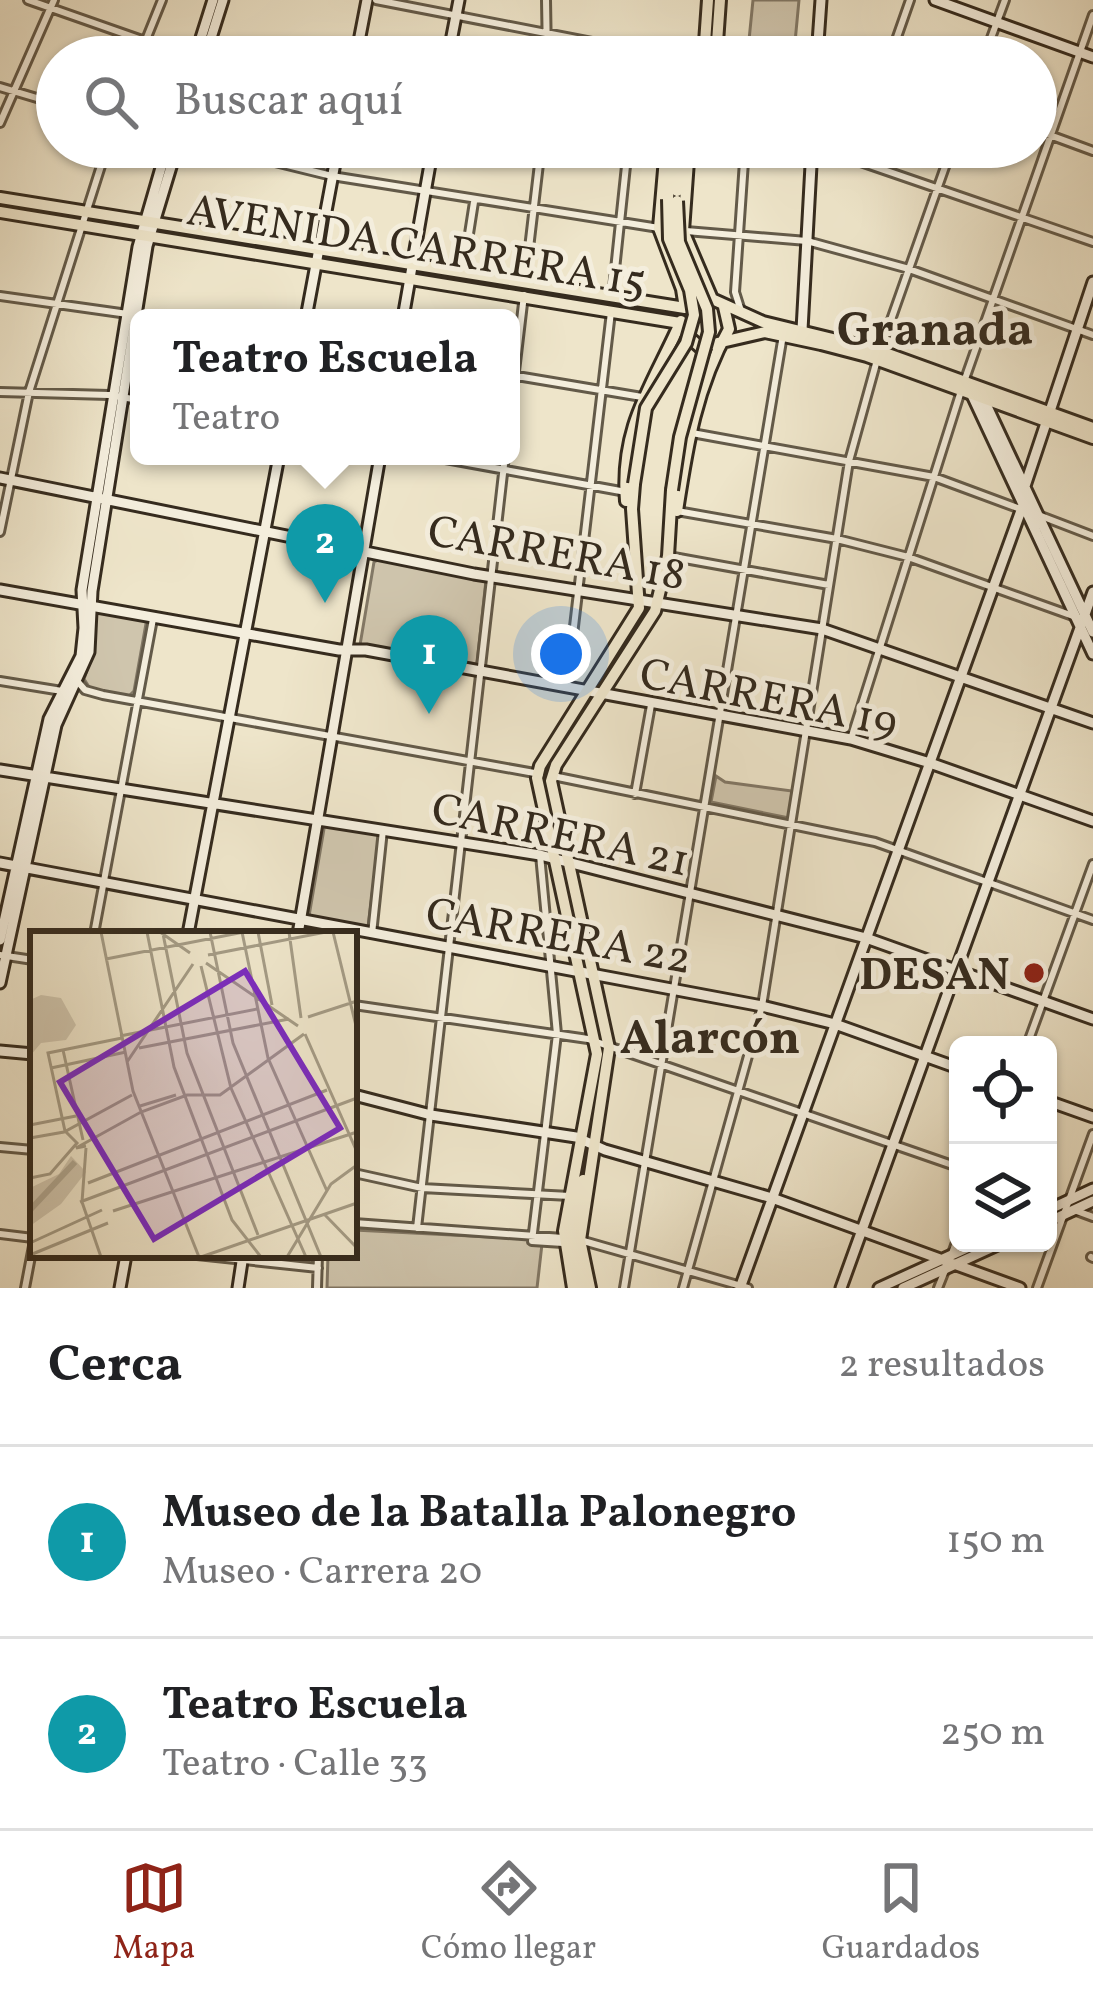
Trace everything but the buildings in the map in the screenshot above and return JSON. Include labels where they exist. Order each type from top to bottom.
[{"type":"main road","points":[[705,36],[708,0]]},
{"type":"main road","points":[[717,36],[720,0]]},
{"type":"main road","points":[[586,1288],[573,1255],[573,1226],[609,1048],[555,859],[538,773],[641,600],[631,490],[633,426],[685,308],[659,228],[666,168]]},
{"type":"main road","points":[[668,556],[680,437],[709,332],[704,300],[676,233],[670,168]]},
{"type":"main road","points":[[631,490],[646,408],[686,343],[694,315],[690,290],[669,239],[680,168]]},
{"type":"main road","points":[[586,1288],[580,1240],[597,1061],[552,776],[658,602],[688,433],[730,322],[683,231],[684,168]]},
{"type":"main road","name":"AVENIDA CARRERA 15","points":[[0,198],[524,290],[612,304],[685,308]]},
{"type":"main road","name":"AVENIDA CARRERA 15","points":[[0,212],[145,237],[317,256]]},
{"type":"main road","name":"AVENIDA CARRERA 15","points":[[411,271],[462,274],[524,290]]},
{"type":"main road","points":[[685,308],[697,299],[716,300],[744,314],[1093,428]]},
{"type":"main road","name":"AVENIDA CARRERA 15","points":[[612,304],[680,323]]},
{"type":"main road","points":[[680,323],[694,344],[707,347],[759,333],[878,356]]},
{"type":"main road","points":[[1048,417],[1093,438]]},
{"type":"main road","points":[[572,1288],[563,1240],[571,1196],[590,1147]]},
{"type":"street","points":[[28,0],[52,4],[132,36]]},
{"type":"street","points":[[147,36],[162,0]]},
{"type":"street","points":[[205,36],[214,0]]},
{"type":"street","points":[[209,36],[223,0]]},
{"type":"street","points":[[362,36],[371,0],[553,36]]},
{"type":"street","points":[[452,36],[459,0]]},
{"type":"street","points":[[546,0],[548,35]]},
{"type":"street","points":[[820,0],[821,36]]},
{"type":"street","points":[[897,36],[910,0]]},
{"type":"street","points":[[992,36],[1005,0]]},
{"type":"street","points":[[940,1],[1036,36]]},
{"type":"street","points":[[38,36],[52,4]]},
{"type":"street","points":[[1057,119],[1093,15]]},
{"type":"street","points":[[0,123],[36,41]]},
{"type":"street","points":[[1057,44],[1093,57]]},
{"type":"street","points":[[0,87],[36,98]]},
{"type":"street","points":[[1057,138],[1093,151]]},
{"type":"street","points":[[0,532],[5,478],[100,168]]},
{"type":"street","points":[[133,309],[162,168]]},
{"type":"street","points":[[149,222],[169,168]]},
{"type":"street","points":[[299,168],[659,228]]},
{"type":"street","points":[[307,309],[334,168]]},
{"type":"street","points":[[405,309],[429,168]]},
{"type":"street","points":[[520,321],[538,168]]},
{"type":"street","points":[[567,690],[626,168]]},
{"type":"street","points":[[743,168],[735,292],[744,314]]},
{"type":"street","points":[[802,330],[812,168]]},
{"type":"street","points":[[885,168],[1093,242]]},
{"type":"street","points":[[682,1288],[762,1006],[849,461],[878,356],[945,168]]},
{"type":"street","points":[[850,739],[934,477],[972,391],[993,299],[1040,168]]},
{"type":"street","points":[[462,274],[474,200]]},
{"type":"street","points":[[683,231],[807,241],[909,269],[1093,335]]},
{"type":"street","points":[[580,1240],[743,1287],[1023,506],[1025,486],[1093,282]]},
{"type":"street","points":[[0,296],[130,315]]},
{"type":"street","points":[[0,983],[51,712],[81,656],[130,327]]},
{"type":"street","points":[[625,1288],[783,335]]},
{"type":"street","points":[[520,377],[642,397]]},
{"type":"street","points":[[972,391],[1025,486],[1085,622],[1093,654]]},
{"type":"street","points":[[972,391],[1023,506],[1085,622]]},
{"type":"street","points":[[0,392],[130,398]]},
{"type":"street","points":[[688,433],[934,477],[1023,506],[1093,536]]},
{"type":"street","points":[[189,931],[278,465]]},
{"type":"street","points":[[298,931],[378,465]]},
{"type":"street","points":[[473,465],[590,488],[631,490]]},
{"type":"street","points":[[417,1228],[504,465]]},
{"type":"street","name":"CARRERA 18","points":[[5,478],[491,578],[822,629],[1093,723]]},
{"type":"street","points":[[677,511],[837,539],[908,557],[1085,622]]},
{"type":"street","points":[[668,556],[829,585]]},
{"type":"street","name":"CARRERA 19","points":[[0,590],[850,739],[1093,821]]},
{"type":"street","points":[[841,1288],[1093,592]]},
{"type":"street","points":[[39,776],[91,641],[86,604]]},
{"type":"street","points":[[95,931],[154,617]]},
{"type":"street","points":[[0,681],[62,692]]},
{"type":"street","points":[[78,682],[90,692],[470,759],[899,849],[1093,920]]},
{"type":"street","points":[[635,794],[651,705]]},
{"type":"street","name":"CARRERA 21","points":[[0,770],[540,855],[866,938],[1093,1019]]},
{"type":"street","points":[[372,934],[383,829]]},
{"type":"street","points":[[532,1238],[557,1034],[540,855]]},
{"type":"street","name":"CARRERA 22","points":[[0,863],[357,931]]},
{"type":"street","points":[[1030,1036],[1093,863]]},
{"type":"street","points":[[0,940],[20,866]]},
{"type":"street","name":"CARRERA 22","points":[[357,931],[762,1006],[835,1024],[949,1065]]},
{"type":"street","points":[[357,1005],[594,1042],[949,1165]]},
{"type":"street","points":[[0,1051],[30,1054]]},
{"type":"street","points":[[357,1096],[431,1115],[545,1132],[772,1198],[1020,1288]]},
{"type":"street","points":[[1057,1104],[1093,1118]]},
{"type":"street","points":[[1037,1288],[1061,1206],[1093,1134]]},
{"type":"street","points":[[0,1147],[30,1150]]},
{"type":"street","points":[[357,1174],[422,1188],[571,1196]]},
{"type":"street","points":[[1061,1206],[1093,1189]]},
{"type":"street","points":[[1061,1206],[1093,1201]]},
{"type":"street","points":[[1061,1206],[1093,1216]]},
{"type":"street","points":[[357,1223],[563,1240]]},
{"type":"street","points":[[0,1234],[30,1241]]},
{"type":"street","points":[[938,1288],[952,1252]]},
{"type":"street","points":[[903,1288],[963,1252]]},
{"type":"street","points":[[879,1288],[976,1252]]},
{"type":"street","points":[[25,1288],[30,1258]]},
{"type":"street","points":[[120,1288],[126,1258]]},
{"type":"street","points":[[238,1288],[243,1258],[318,1268]]},
{"type":"street","points":[[317,1288],[318,1258]]},
{"type":"shaded area","points":[[753,0],[799,0],[796,36],[749,36]]},
{"type":"shaded area","points":[[382,558],[486,580],[477,664],[360,645],[374,562]]},
{"type":"shaded area","points":[[101,611],[147,618],[134,691],[129,696],[91,690],[84,679],[94,650],[95,616]]},
{"type":"shaded area","points":[[716,776],[725,782],[792,791],[789,818],[711,802]]},
{"type":"shaded area","points":[[325,823],[380,832],[368,927],[309,916]]},
{"type":"shaded area","points":[[357,1230],[528,1239],[528,1243],[542,1244],[537,1288],[327,1288],[328,1258],[357,1258]]},
{"type":"place","name":"Teatro Escuela","points":[[325,603]]},
{"type":"place","name":"Museo de la Batalla Palonegro","points":[[429,714]]},
{"type":"place","name":"DESAN","points":[[1034,973]]},
{"type":"district","name":"Granada","points":[[935,328]]},
{"type":"district","name":"Alarcón","points":[[710,1036]]}]
